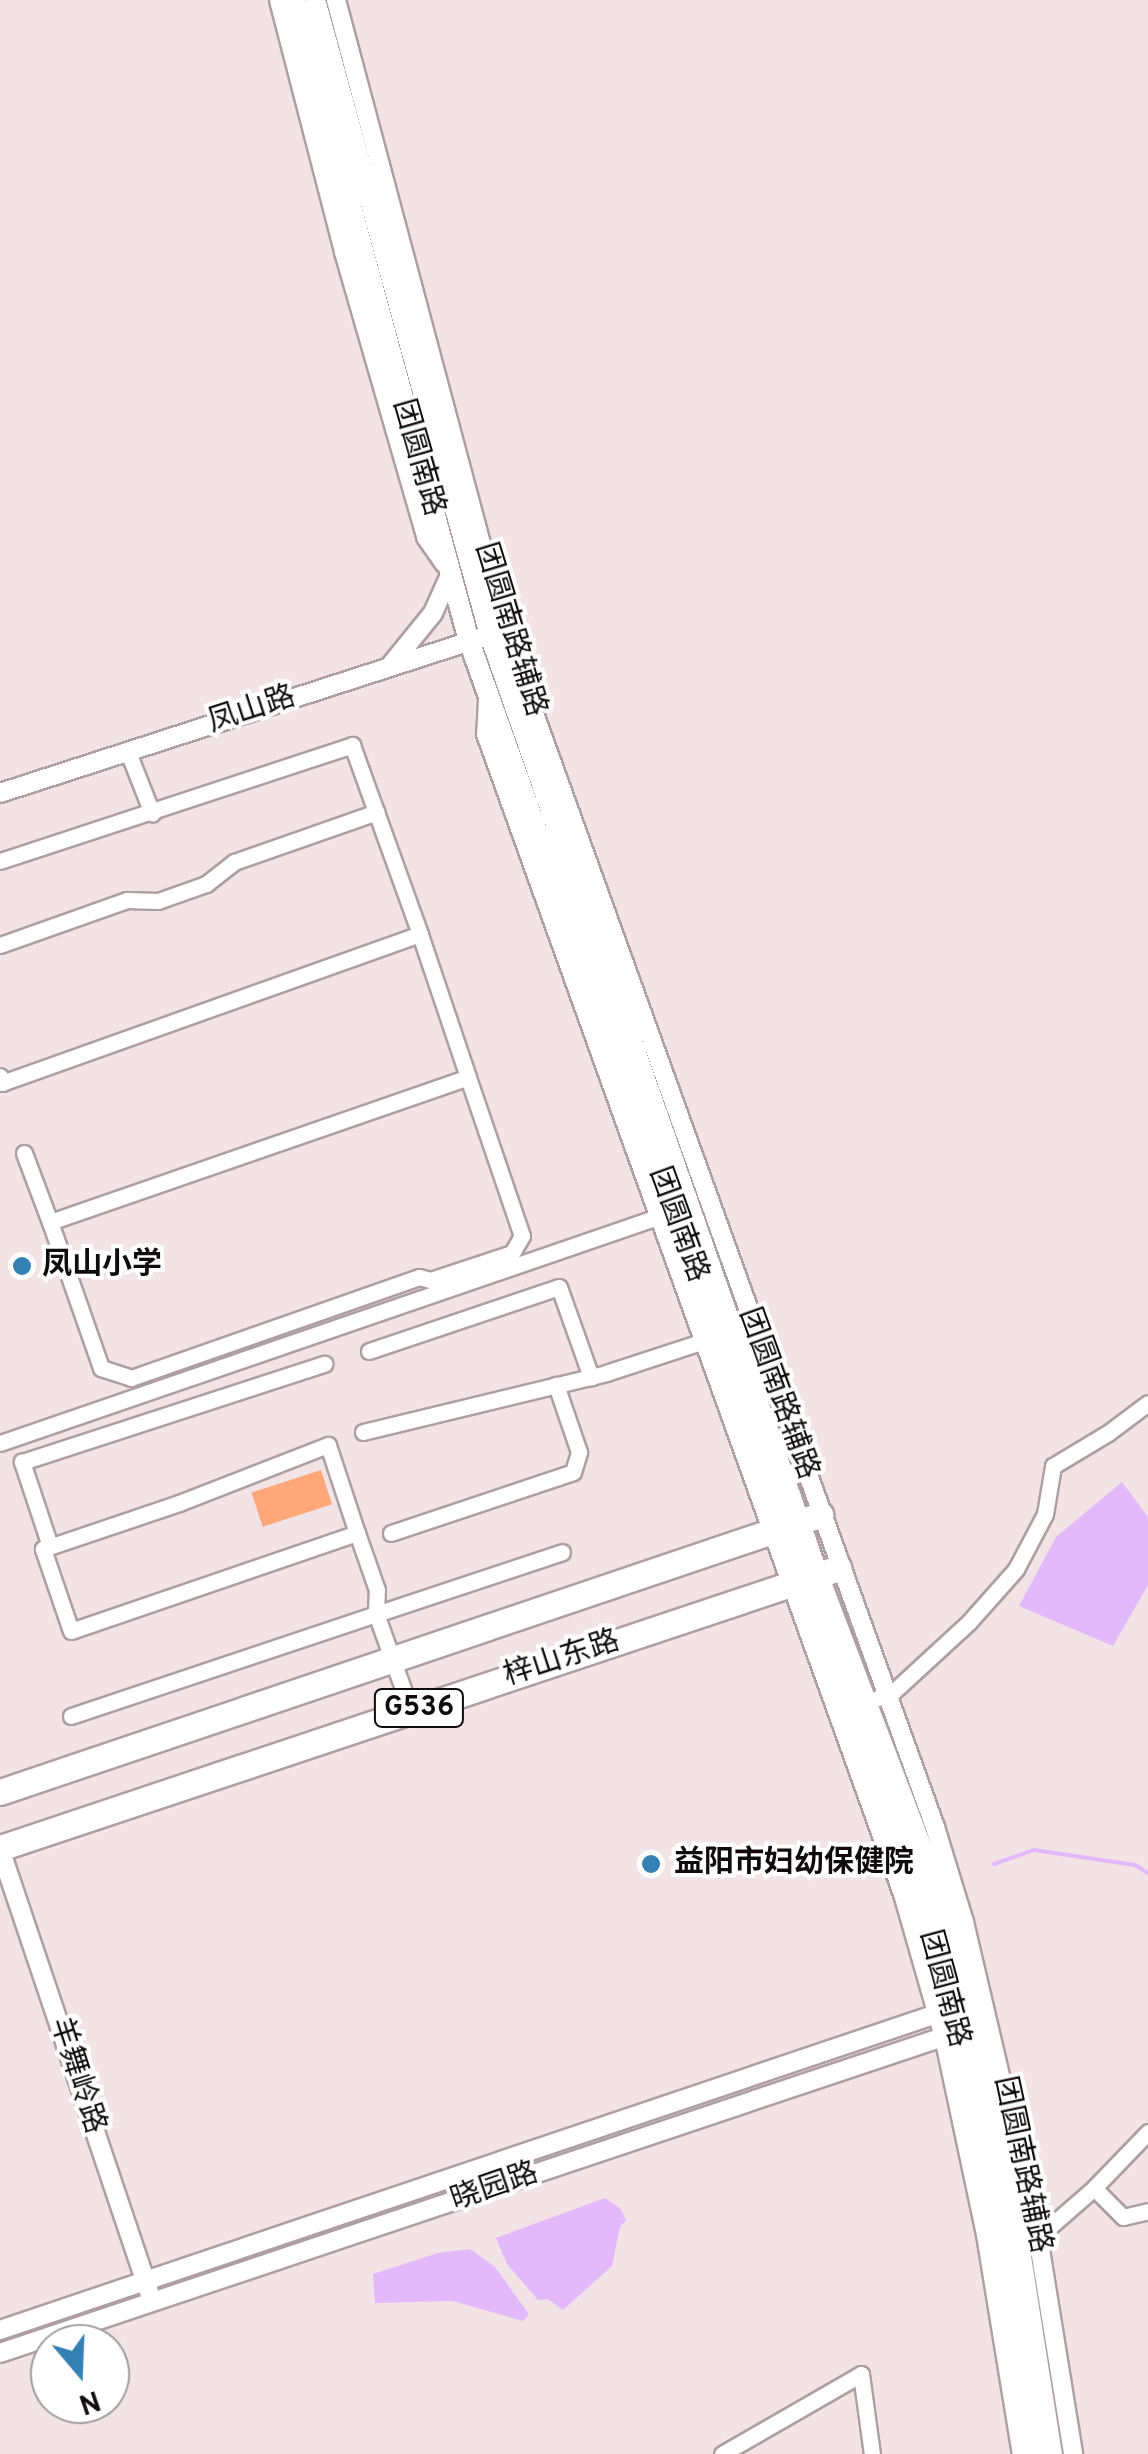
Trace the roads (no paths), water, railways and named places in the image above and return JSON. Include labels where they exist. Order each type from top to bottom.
[{"type":"highway","name":"梓山东路","points":[[0,1792],[794,1524]]},
{"type":"highway","name":"梓山东路","points":[[0,1848],[812,1577]]},
{"type":"main road","name":"团圆南路","points":[[294,0],[449,572],[488,635],[488,694],[710,1339],[794,1524]]},
{"type":"main road","name":"团圆南路","points":[[316,0],[488,635],[959,2008]]},
{"type":"main road","name":"团圆南路","points":[[812,1577],[876,1699],[923,1851],[965,2031],[1030,2244],[1052,2454]]},
{"type":"main road","points":[[903,1894],[904,1854]]},
{"type":"main road","name":"团圆南路","points":[[965,2031],[1034,2454]]},
{"type":"street","name":"团圆南路辅路","points":[[280,0],[344,252],[426,537],[449,572]]},
{"type":"street","name":"团圆南路辅路","points":[[336,0],[488,635]]},
{"type":"street","points":[[388,667],[433,613],[449,572]]},
{"type":"street","name":"凤山路","points":[[0,794],[488,635]]},
{"type":"street","points":[[0,860],[352,745],[522,1236],[512,1253],[430,1280],[419,1277],[131,1378],[101,1368],[24,1152]]},
{"type":"street","points":[[128,752],[152,812]]},
{"type":"street","points":[[0,945],[127,900],[158,901],[206,884],[234,862],[376,812]]},
{"type":"street","points":[[0,1076],[2,1083],[420,934]]},
{"type":"street","points":[[50,1222],[468,1077]]},
{"type":"street","points":[[0,1443],[666,1214]]},
{"type":"street","points":[[369,1350],[559,1286],[591,1377]]},
{"type":"street","points":[[363,1432],[591,1377],[710,1339]]},
{"type":"street","points":[[50,1546],[22,1462],[324,1364]]},
{"type":"street","points":[[391,1533],[573,1472],[579,1452],[556,1385]]},
{"type":"street","points":[[876,1699],[969,1622],[1016,1568],[1045,1514],[1052,1466],[1148,1403]]},
{"type":"street","points":[[356,1533],[72,1631],[43,1549],[179,1503],[328,1445],[377,1590],[376,1614],[411,1711]]},
{"type":"street","name":"团圆南路辅路","points":[[794,1524],[903,1894],[959,2008],[965,2031],[986,2235],[1022,2454]]},
{"type":"street","points":[[71,1716],[562,1552]]},
{"type":"street","name":"羊舞岭路","points":[[0,1848],[152,2302]]},
{"type":"street","name":"晓园路","points":[[0,2330],[959,2008]]},
{"type":"street","name":"晓园路","points":[[0,2354],[965,2031]]},
{"type":"street","points":[[1030,2244],[1094,2188],[1148,2132]]},
{"type":"street","points":[[1094,2188],[1123,2216],[1148,2210]]},
{"type":"street","name":"团圆南路辅路","points":[[1030,2244],[1073,2454]]},
{"type":"street","points":[[722,2454],[861,2374],[872,2454]]},
{"type":"waterway","points":[[994,1864],[1034,1850],[1135,1865],[1148,1873]]},
{"type":"place","name":"凤山小学","points":[[22,1266]]},
{"type":"place","name":"益阳市妇幼保健院","points":[[651,1864]]}]
